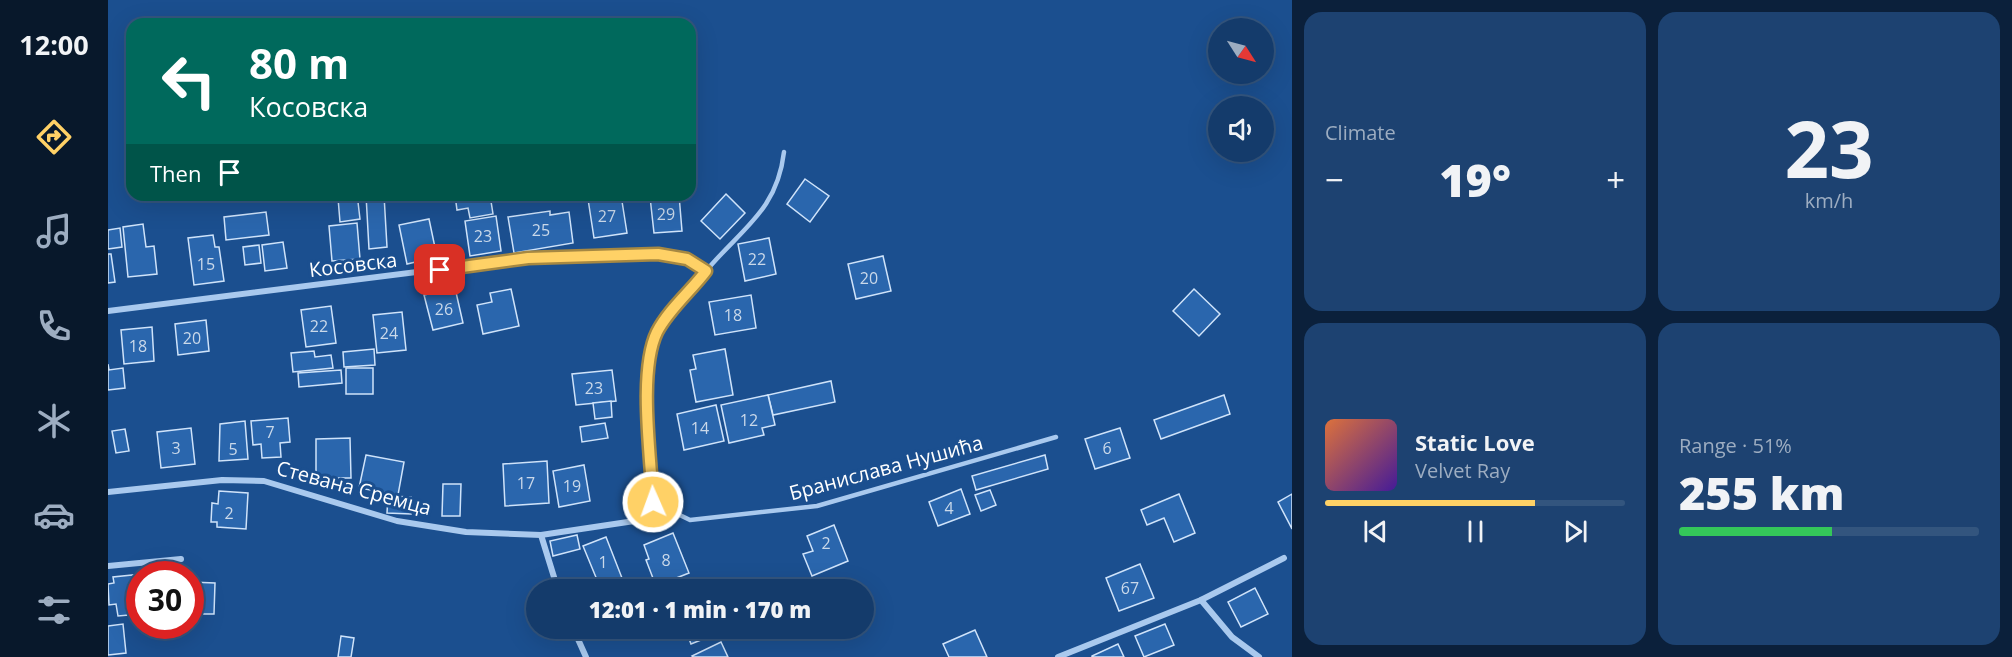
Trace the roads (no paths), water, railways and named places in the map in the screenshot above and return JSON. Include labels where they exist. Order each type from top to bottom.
[{"type":"street","name":"Косовска","points":[[108,311],[528,258],[658,254],[687,259],[706,271]]},
{"type":"street","points":[[653,502],[647,378],[651,351],[657,332],[706,271]]},
{"type":"street","name":"Стевана Сремца","points":[[108,492],[222,480],[264,481],[397,521],[466,532],[541,535],[641,520],[649,512],[653,502]]},
{"type":"street","points":[[541,535],[555,579]]},
{"type":"street","points":[[1058,657],[1201,600],[1284,558]]},
{"type":"street","points":[[108,566],[181,559]]},
{"type":"street","points":[[1201,600],[1232,638],[1259,657]]},
{"type":"street","points":[[578,639],[586,657]]},
{"type":"lane","points":[[706,271],[767,206],[782,173],[784,152]]},
{"type":"lane","name":"Бранислава Нушића","points":[[653,502],[690,520],[752,511],[782,512],[817,506],[1056,437]]}]
